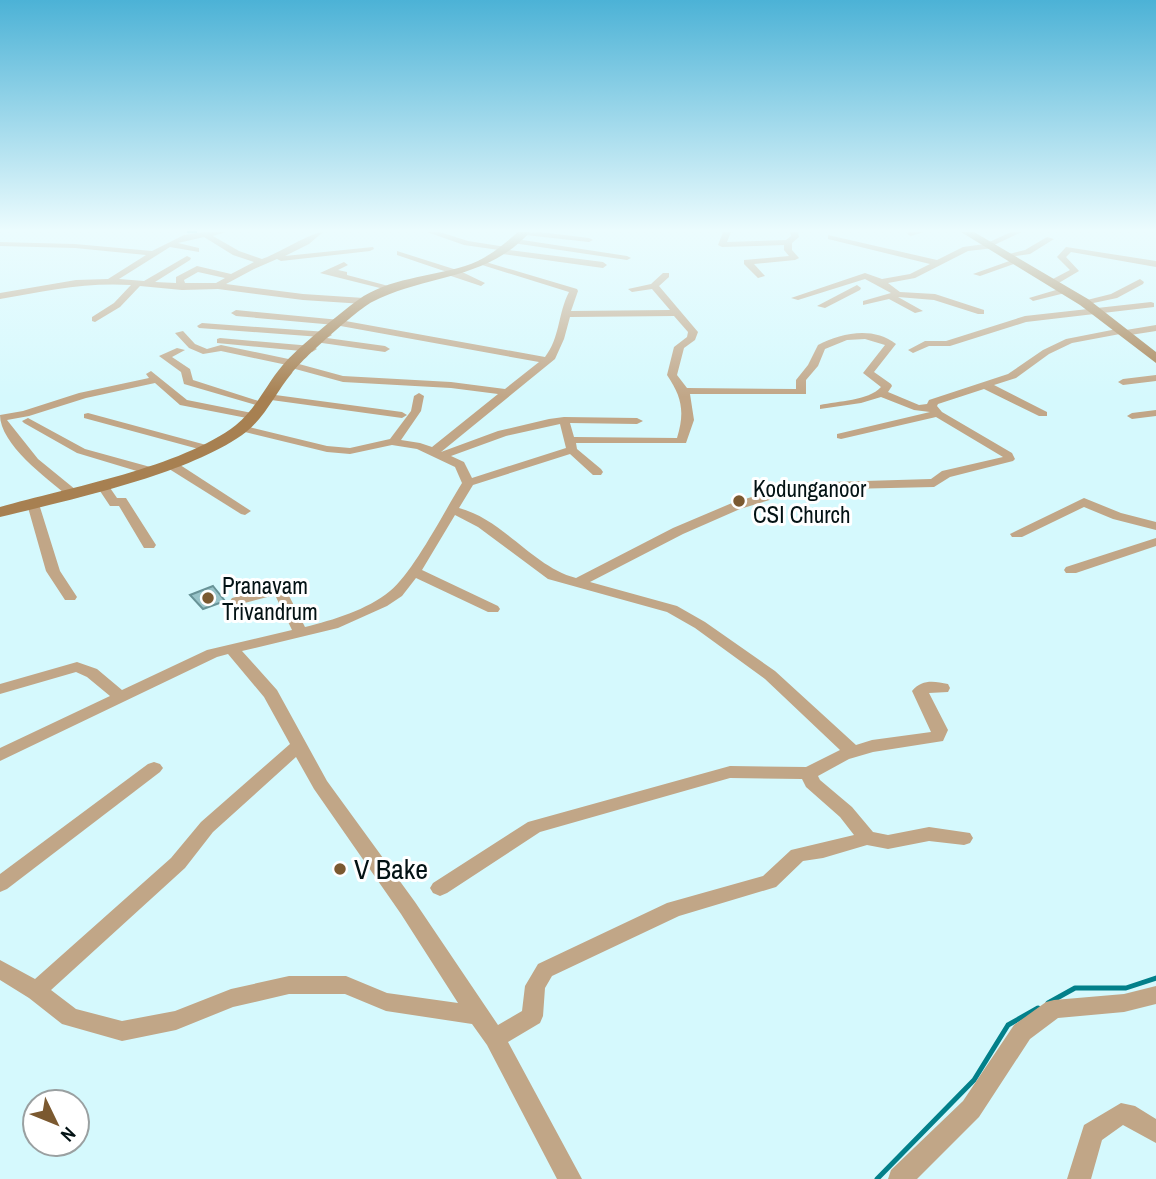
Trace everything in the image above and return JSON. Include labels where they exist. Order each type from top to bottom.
[{"type":"street","points":[[0,296],[52,287]]},
{"type":"street","points":[[95,319],[138,287]]},
{"type":"street","points":[[226,287],[303,297],[363,301]]},
{"type":"street","points":[[388,287],[392,288]]},
{"type":"street","points":[[0,512],[150,471],[206,447],[241,428],[293,364],[363,301],[396,287]]},
{"type":"street","points":[[438,454],[505,392],[547,360],[562,340],[569,298],[574,291],[561,287]]},
{"type":"street","points":[[632,289],[647,287]]},
{"type":"street","points":[[0,755],[206,655],[346,621],[372,609],[397,593],[414,572],[468,483],[571,445],[682,441],[688,420],[684,391],[672,375],[679,348],[692,338],[693,332],[655,287]]},
{"type":"street","points":[[795,298],[830,287]]},
{"type":"street","points":[[822,306],[848,292],[864,287]]},
{"type":"street","points":[[886,287],[918,311]]},
{"type":"street","points":[[1062,287],[1156,359]]},
{"type":"street","points":[[1084,302],[1114,296],[1131,287]]},
{"type":"street","points":[[1033,298],[1066,290]]},
{"type":"street","points":[[866,303],[895,296],[935,297],[981,312]]},
{"type":"street","points":[[912,350],[928,343],[944,345],[1025,319],[1151,305]]},
{"type":"street","points":[[236,313],[339,323],[547,360]]},
{"type":"street","points":[[567,314],[678,313]]},
{"type":"street","points":[[202,326],[385,349]]},
{"type":"street","points":[[934,410],[933,402],[1012,376],[1046,352],[1069,341],[1156,328]]},
{"type":"street","points":[[180,333],[191,346],[205,352],[221,348],[293,364],[343,379],[452,385],[505,392]]},
{"type":"street","points":[[684,391],[802,392],[801,380],[813,366],[821,347],[855,335],[891,344],[868,373],[887,386],[881,393],[824,407]]},
{"type":"street","points":[[207,344],[221,340],[320,341]]},
{"type":"street","points":[[180,350],[164,356],[187,371],[188,382],[265,400],[402,415]]},
{"type":"street","points":[[147,371],[184,403],[252,416]]},
{"type":"street","points":[[1122,382],[1156,378]]},
{"type":"street","points":[[72,493],[34,462],[0,418],[25,414],[83,395],[157,379]]},
{"type":"street","points":[[985,385],[1043,414]]},
{"type":"street","points":[[577,583],[678,531],[736,506],[802,486],[934,483],[946,474],[1009,458],[1009,455],[934,410],[918,408],[881,393]]},
{"type":"street","points":[[394,442],[416,411],[419,396]]},
{"type":"street","points":[[841,436],[934,410]]},
{"type":"street","points":[[1132,416],[1156,413]]},
{"type":"street","points":[[88,416],[206,447]]},
{"type":"street","points":[[438,454],[544,423],[564,420],[637,421]]},
{"type":"street","points":[[564,420],[571,445],[597,472]]},
{"type":"street","points":[[28,421],[81,451],[150,471]]},
{"type":"street","points":[[241,428],[327,449],[350,451],[394,442],[421,446],[460,466],[468,483]]},
{"type":"street","points":[[170,464],[245,511]]},
{"type":"street","points":[[102,485],[114,503],[122,501],[149,545]]},
{"type":"street","points":[[1017,534],[1084,502],[1117,516],[1156,526]]},
{"type":"street","points":[[33,504],[53,571],[70,597]]},
{"type":"street","points":[[451,510],[466,514],[483,524],[553,576],[672,609],[700,625],[770,675],[853,752]]},
{"type":"street","points":[[1071,570],[1156,542]]},
{"type":"street","points":[[414,572],[493,609]]},
{"type":"street","points":[[237,601],[279,590],[300,632]]},
{"type":"street","points":[[231,648],[271,694],[320,785],[408,908],[495,1038],[570,1179]]},
{"type":"street","points":[[0,689],[77,667],[92,673],[121,697]]},
{"type":"street","points":[[440,888],[534,827],[730,772],[809,773],[853,752],[903,740],[937,737],[940,730],[920,691],[928,687],[942,688]]},
{"type":"street","points":[[36,991],[178,863],[207,827],[299,745]]},
{"type":"street","points":[[0,884],[154,768]]},
{"type":"street","points":[[809,773],[812,783],[846,812],[867,838]]},
{"type":"street","points":[[495,1038],[532,1016],[534,986],[545,970],[674,909],[769,882],[798,855],[867,838],[888,842],[929,834],[964,838]]},
{"type":"street","points":[[0,969],[36,991],[70,1017],[122,1031],[176,1020],[231,998],[289,985],[346,985],[386,1002],[478,1015]]},
{"type":"street","points":[[900,1179],[971,1109],[1022,1032],[1054,1009],[1124,1003],[1156,995]]},
{"type":"street","points":[[1079,1179],[1092,1133],[1112,1119],[1127,1114],[1156,1132]]},
{"type":"building","name":"Pranavam Trivandrum","points":[[213,586],[225,601],[203,609],[190,595]]},
{"type":"waterway","points":[[1048,1003],[1075,988],[1126,988],[1156,978]]},
{"type":"waterway","points":[[877,1179],[974,1080],[1008,1025],[1038,1008]]},
{"type":"place","name":"Kodunganoor CSI Church","points":[[739,501]]},
{"type":"place","name":"Pranavam Trivandrum","points":[[208,598]]},
{"type":"place","name":"V Bake","points":[[340,869]]}]
